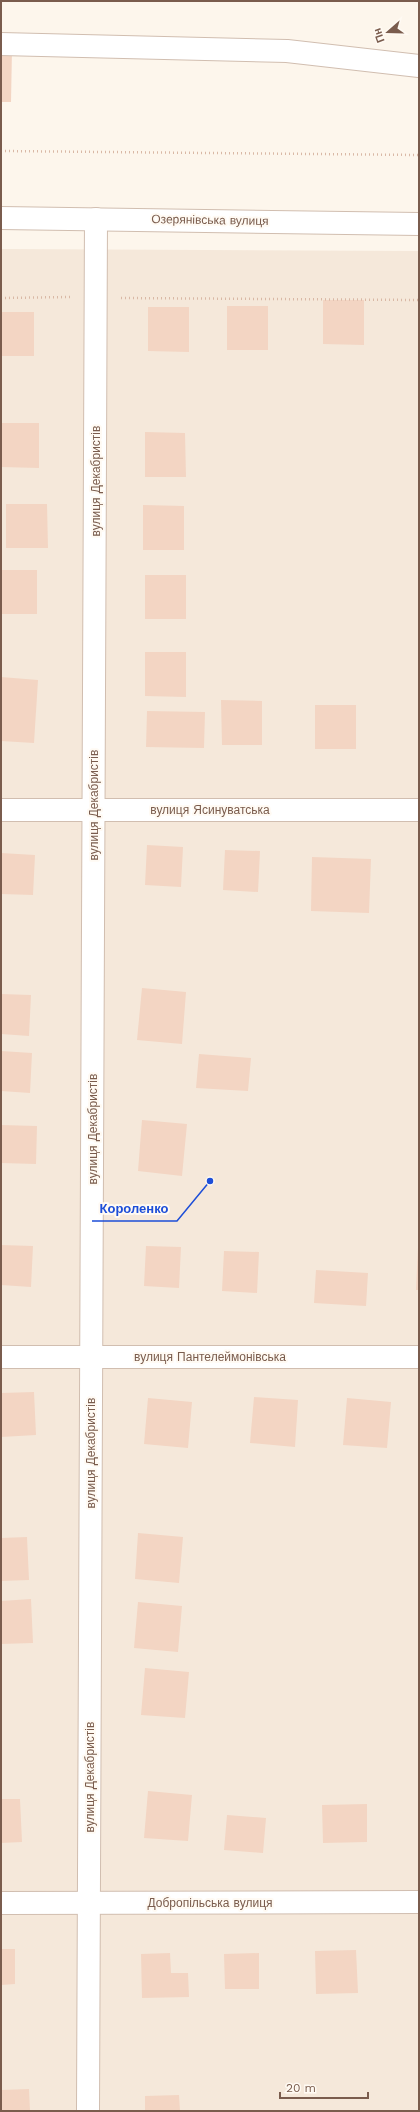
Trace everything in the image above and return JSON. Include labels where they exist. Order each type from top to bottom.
[{"type":"street","points":[[1,44],[287,51],[419,66]]},
{"type":"street","name":"Озерянівська вулиця","points":[[1,218],[419,224]]},
{"type":"street","name":"вулиця Декабристів","points":[[88,2111],[97,298],[96,219]]},
{"type":"street","name":"вулиця Ясинуватська","points":[[1,810],[419,810]]},
{"type":"street","name":"вулиця Пантелеймонівська","points":[[1,1357],[419,1357]]},
{"type":"street","name":"Добропільська вулиця","points":[[1,1903],[89,1904],[419,1902]]},
{"type":"path","points":[[1,151],[419,155]]},
{"type":"path","points":[[1,298],[419,300]]},
{"type":"shaded area","points":[[1,249],[419,251],[419,2111],[1,2111]]},
{"type":"building","points":[[1,49],[12,49],[11,102],[1,102]]},
{"type":"building","points":[[323,300],[364,300],[364,345],[323,344]]},
{"type":"building","points":[[227,306],[268,306],[268,350],[227,350]]},
{"type":"building","points":[[148,307],[189,307],[189,352],[148,351]]},
{"type":"building","points":[[1,312],[34,312],[34,356],[1,356]]},
{"type":"building","points":[[1,423],[39,423],[39,468],[1,467]]},
{"type":"building","points":[[145,432],[185,433],[186,477],[145,477]]},
{"type":"building","points":[[6,504],[47,504],[48,548],[6,548]]},
{"type":"building","points":[[143,505],[184,506],[184,550],[143,550]]},
{"type":"building","points":[[1,570],[37,570],[37,614],[1,614]]},
{"type":"building","points":[[145,575],[186,575],[186,619],[145,619]]},
{"type":"building","points":[[145,652],[186,652],[186,697],[145,696]]},
{"type":"building","points":[[1,677],[38,680],[34,743],[1,741]]},
{"type":"building","points":[[221,700],[262,701],[262,745],[222,745]]},
{"type":"building","points":[[315,705],[356,705],[356,749],[315,749]]},
{"type":"building","points":[[147,711],[205,712],[204,748],[146,747]]},
{"type":"building","points":[[147,845],[183,847],[181,887],[145,885]]},
{"type":"building","points":[[225,850],[260,851],[258,892],[223,890]]},
{"type":"building","points":[[1,853],[35,855],[33,895],[1,894]]},
{"type":"building","points":[[312,857],[371,859],[369,913],[311,911]]},
{"type":"building","points":[[142,988],[186,992],[182,1044],[137,1040]]},
{"type":"building","points":[[1,994],[31,995],[29,1036],[1,1034]]},
{"type":"building","points":[[1,1051],[32,1053],[30,1093],[1,1091]]},
{"type":"building","points":[[199,1054],[251,1058],[248,1091],[196,1088]]},
{"type":"building","points":[[142,1120],[187,1124],[182,1176],[138,1171]]},
{"type":"building","points":[[1,1125],[37,1126],[36,1164],[1,1163]]},
{"type":"building","points":[[1,1245],[33,1246],[31,1287],[1,1285]]},
{"type":"building","points":[[146,1246],[181,1247],[179,1288],[144,1286]]},
{"type":"building","points":[[418,1248],[419,1290],[416,1290]]},
{"type":"building","points":[[224,1251],[259,1252],[257,1293],[222,1291]]},
{"type":"building","points":[[316,1270],[368,1273],[366,1306],[314,1303]]},
{"type":"building","points":[[34,1392],[36,1435],[1,1437],[1,1393]]},
{"type":"building","points":[[254,1397],[298,1400],[295,1447],[250,1443]]},
{"type":"building","points":[[148,1398],[192,1402],[188,1448],[144,1444]]},
{"type":"building","points":[[347,1398],[391,1402],[387,1448],[343,1445]]},
{"type":"building","points":[[138,1533],[183,1537],[179,1583],[135,1579]]},
{"type":"building","points":[[27,1537],[29,1580],[1,1581],[1,1538]]},
{"type":"building","points":[[31,1599],[33,1643],[1,1644],[1,1601]]},
{"type":"building","points":[[138,1602],[182,1606],[178,1652],[134,1648]]},
{"type":"building","points":[[145,1668],[189,1672],[185,1718],[141,1715]]},
{"type":"building","points":[[148,1791],[192,1795],[188,1841],[144,1838]]},
{"type":"building","points":[[1,1799],[20,1799],[22,1842],[1,1843]]},
{"type":"building","points":[[367,1804],[367,1842],[323,1843],[322,1805]]},
{"type":"building","points":[[227,1815],[266,1818],[263,1853],[224,1850]]},
{"type":"building","points":[[1,1949],[15,1949],[15,1984],[1,1985]]},
{"type":"building","points":[[356,1950],[358,1993],[316,1994],[315,1951]]},
{"type":"building","points":[[170,1953],[171,1973],[188,1973],[189,1997],[142,1998],[141,1954]]},
{"type":"building","points":[[259,1953],[259,1989],[225,1989],[224,1954]]},
{"type":"building","points":[[29,2089],[30,2111],[1,2111],[1,2090]]},
{"type":"building","points":[[179,2095],[180,2111],[145,2111],[145,2096]]},
{"type":"place","name":"Короленко","points":[[210,1181]]}]
